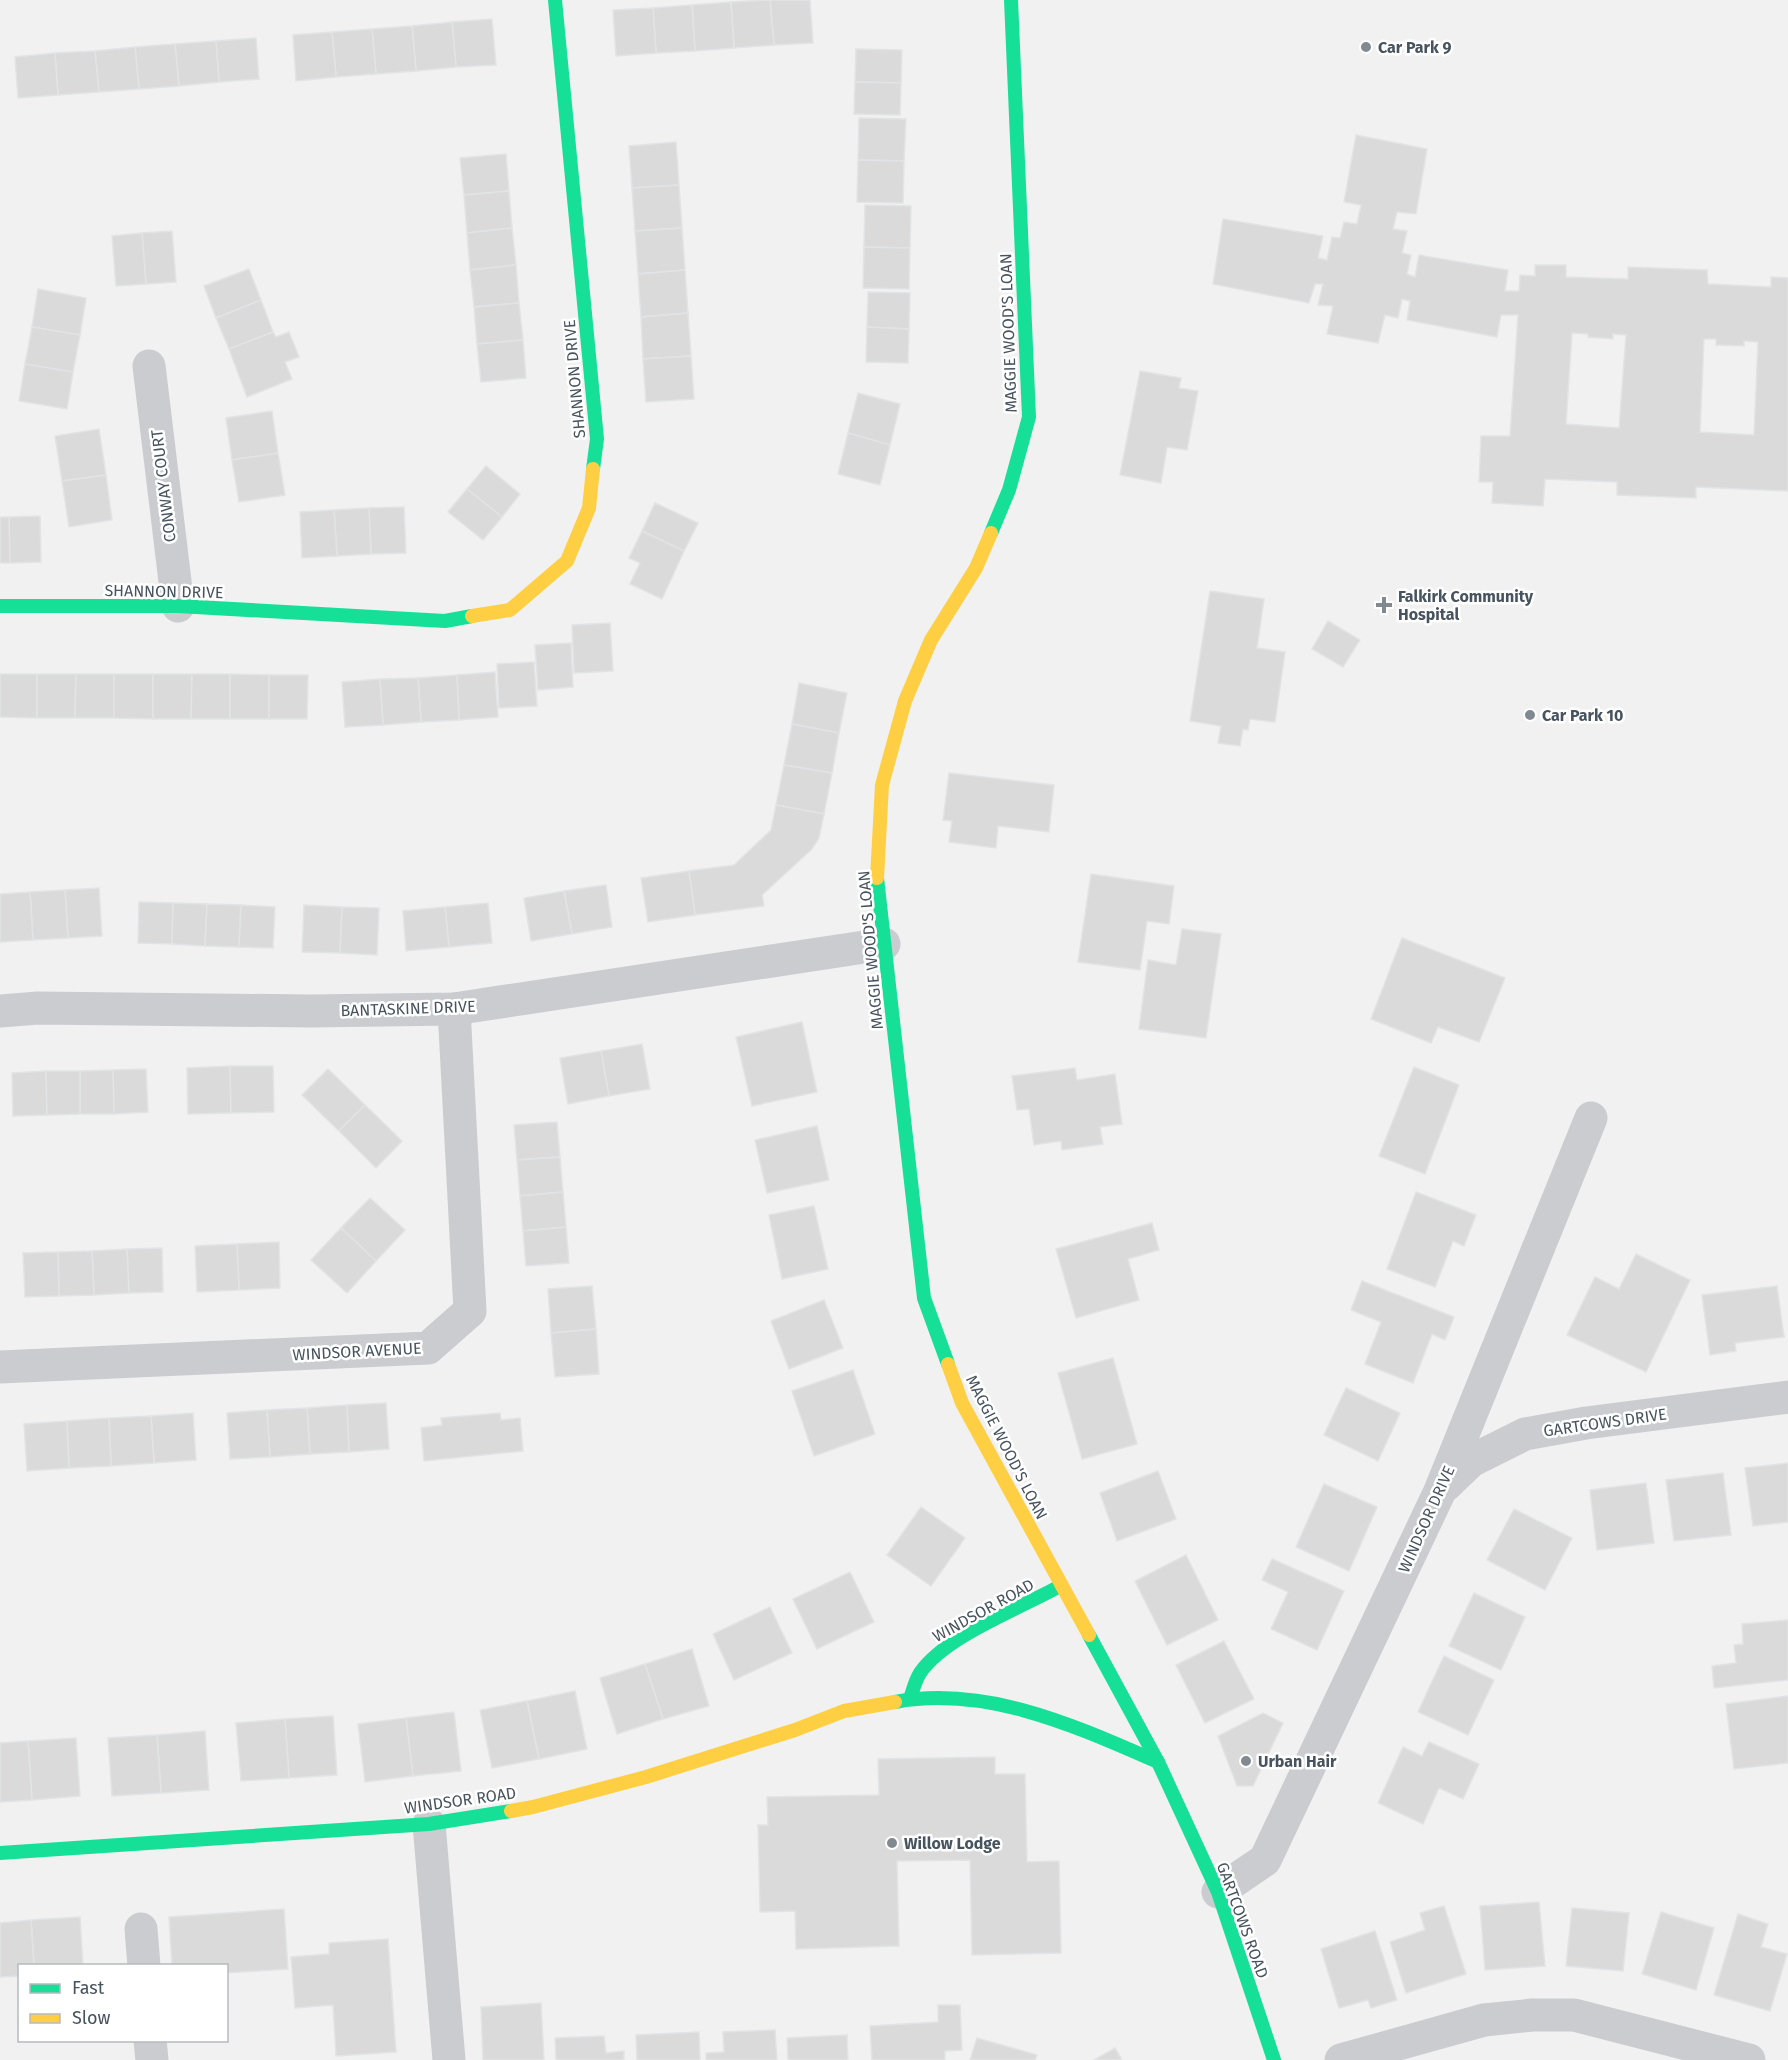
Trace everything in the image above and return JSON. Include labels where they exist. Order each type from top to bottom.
[{"type":"street","name":"SHANNON DRIVE","points":[[0,606],[178,606],[445,621],[510,610],[567,561],[589,508],[597,439],[555,0]]},
{"type":"street","name":"MAGGIE WOOD'S LOAN","points":[[1011,0],[1029,417],[1009,490],[976,568],[931,640],[905,701],[882,785],[878,876],[924,1298],[962,1403],[1158,1762]]},
{"type":"street","name":"CONWAY COURT","points":[[149,366],[178,606]]},
{"type":"street","name":"BANTASKINE DRIVE","points":[[0,1011],[38,1008],[454,1010],[884,944]]},
{"type":"street","name":"WINDSOR AVENUE","points":[[0,1367],[428,1348],[470,1311],[454,1010]]},
{"type":"street","name":"WINDSOR DRIVE","points":[[1218,1892],[1265,1860],[1440,1491],[1591,1118]]},
{"type":"street","name":"GARTCOWS DRIVE","points":[[1440,1491],[1471,1461],[1525,1434],[1586,1423],[1788,1397]]},
{"type":"street","name":"WINDSOR ROAD","points":[[910,1699],[920,1673],[934,1656],[951,1644],[1060,1586]]},
{"type":"street","name":"WINDSOR ROAD","points":[[0,1853],[429,1824],[533,1807],[646,1777],[795,1730],[844,1711],[910,1699],[943,1697],[1000,1704],[1076,1726],[1158,1762]]},
{"type":"street","name":"GARTCOWS ROAD","points":[[1158,1762],[1218,1892],[1274,2060]]},
{"type":"street","points":[[429,1824],[449,2060]]},
{"type":"street","points":[[141,1929],[144,1964]]},
{"type":"street","points":[[1341,2060],[1484,2020],[1533,2015],[1574,2015],[1749,2060]]},
{"type":"street","points":[[150,2042],[152,2060]]},
{"type":"building","points":[[770,0],[810,0],[813,43],[774,45]]},
{"type":"building","points":[[770,0],[774,45],[734,48],[731,2]]},
{"type":"building","points":[[731,2],[734,48],[695,51],[692,5]]},
{"type":"building","points":[[692,5],[695,51],[656,53],[653,8]]},
{"type":"building","points":[[653,8],[656,53],[616,56],[613,10]]},
{"type":"building","points":[[492,19],[496,65],[456,67],[452,22]]},
{"type":"building","points":[[452,22],[456,67],[416,71],[412,26]]},
{"type":"building","points":[[412,26],[416,71],[376,74],[372,29]]},
{"type":"building","points":[[372,29],[376,74],[336,77],[332,32]]},
{"type":"building","points":[[332,32],[336,77],[296,81],[293,35]]},
{"type":"building","points":[[256,38],[259,79],[219,82],[216,41]]},
{"type":"building","points":[[216,41],[219,82],[179,86],[175,44]]},
{"type":"building","points":[[175,44],[179,86],[139,89],[135,47]]},
{"type":"building","points":[[135,47],[139,89],[99,92],[95,51]]},
{"type":"building","points":[[856,49],[902,50],[901,83],[855,82]]},
{"type":"building","points":[[95,51],[99,92],[58,95],[55,53]]},
{"type":"building","points":[[55,53],[58,95],[18,98],[15,57]]},
{"type":"building","points":[[855,82],[901,83],[900,115],[854,114]]},
{"type":"building","points":[[859,118],[906,119],[904,161],[858,160]]},
{"type":"building","points":[[1356,135],[1427,149],[1416,214],[1397,212],[1393,229],[1407,231],[1402,253],[1411,255],[1407,274],[1415,277],[1419,255],[1508,270],[1505,291],[1519,291],[1520,275],[1535,276],[1535,265],[1566,265],[1566,277],[1628,279],[1628,267],[1707,270],[1708,284],[1771,287],[1771,277],[1788,278],[1788,491],[1696,487],[1696,498],[1617,495],[1617,482],[1545,479],[1543,506],[1492,503],[1493,482],[1479,482],[1481,436],[1510,436],[1518,315],[1501,315],[1497,337],[1407,320],[1410,301],[1402,299],[1398,318],[1385,315],[1378,343],[1327,334],[1333,306],[1318,305],[1323,284],[1315,284],[1309,303],[1213,284],[1223,219],[1323,236],[1318,258],[1327,260],[1332,237],[1340,238],[1344,222],[1357,224],[1361,205],[1344,202]],"holes":[[[1572,333],[1613,339],[1613,334],[1626,335],[1619,428],[1566,424]],[[1704,339],[1716,339],[1716,345],[1744,346],[1744,341],[1758,342],[1754,435],[1700,432]]]},
{"type":"building","points":[[676,142],[679,185],[632,188],[629,146]]},
{"type":"building","points":[[506,154],[509,191],[464,195],[460,158]]},
{"type":"building","points":[[858,160],[904,161],[903,203],[857,202]]},
{"type":"building","points":[[679,185],[682,228],[635,231],[632,188]]},
{"type":"building","points":[[509,191],[512,228],[467,233],[464,195]]},
{"type":"building","points":[[865,205],[911,206],[910,248],[864,247]]},
{"type":"building","points":[[512,228],[516,265],[470,270],[467,233]]},
{"type":"building","points":[[682,228],[685,270],[638,274],[635,231]]},
{"type":"building","points":[[172,231],[176,282],[146,284],[142,233]]},
{"type":"building","points":[[142,233],[146,284],[116,286],[112,236]]},
{"type":"building","points":[[864,247],[910,248],[909,289],[863,288]]},
{"type":"building","points":[[516,265],[519,303],[474,307],[470,270]]},
{"type":"building","points":[[249,269],[261,300],[216,318],[204,286]]},
{"type":"building","points":[[685,270],[688,313],[641,317],[638,274]]},
{"type":"building","points":[[38,289],[86,298],[80,335],[32,327]]},
{"type":"building","points":[[868,292],[910,293],[909,329],[867,327]]},
{"type":"building","points":[[261,300],[273,332],[229,349],[216,318]]},
{"type":"building","points":[[519,303],[523,340],[477,344],[474,307]]},
{"type":"building","points":[[688,313],[691,356],[643,359],[641,317]]},
{"type":"building","points":[[32,327],[80,335],[73,372],[25,364]]},
{"type":"building","points":[[867,327],[909,329],[908,363],[866,362]]},
{"type":"building","points":[[273,332],[276,337],[289,332],[299,357],[285,362],[292,379],[247,397],[229,349]]},
{"type":"building","points":[[523,340],[526,378],[481,382],[477,344]]},
{"type":"building","points":[[691,356],[694,399],[646,402],[643,359]]},
{"type":"building","points":[[25,364],[73,372],[67,409],[19,401]]},
{"type":"building","points":[[1140,371],[1181,378],[1179,388],[1198,391],[1187,450],[1167,447],[1161,483],[1120,475]]},
{"type":"building","points":[[858,393],[900,404],[890,445],[848,433]]},
{"type":"building","points":[[272,411],[278,453],[232,460],[226,418]]},
{"type":"building","points":[[99,429],[106,475],[62,481],[55,436]]},
{"type":"building","points":[[848,433],[890,445],[880,485],[838,474]]},
{"type":"building","points":[[278,453],[285,495],[239,502],[232,460]]},
{"type":"building","points":[[486,466],[520,494],[502,517],[467,489]]},
{"type":"building","points":[[106,475],[112,520],[69,527],[62,481]]},
{"type":"building","points":[[467,489],[502,517],[483,540],[448,512]]},
{"type":"building","points":[[655,503],[698,523],[684,551],[642,531]]},
{"type":"building","points":[[404,507],[406,553],[371,554],[369,508]]},
{"type":"building","points":[[369,508],[371,554],[337,556],[334,510]]},
{"type":"building","points":[[334,510],[337,556],[302,558],[300,512]]},
{"type":"building","points":[[40,516],[41,562],[10,563],[9,517]]},
{"type":"building","points":[[0,517],[9,517],[10,563],[0,563]]},
{"type":"building","points":[[642,531],[684,551],[662,599],[630,584],[640,563],[629,558]]},
{"type":"building","points":[[1210,591],[1264,599],[1257,648],[1285,652],[1275,722],[1250,719],[1248,730],[1243,729],[1240,746],[1218,743],[1221,726],[1190,721]]},
{"type":"building","points":[[1328,621],[1360,640],[1343,667],[1312,649]]},
{"type":"building","points":[[610,623],[613,671],[574,673],[572,625]]},
{"type":"building","points":[[571,643],[573,687],[538,690],[535,645]]},
{"type":"building","points":[[534,662],[537,706],[499,708],[497,664]]},
{"type":"building","points":[[495,672],[498,717],[459,720],[457,675]]},
{"type":"building","points":[[0,674],[37,674],[37,718],[0,717]]},
{"type":"building","points":[[37,674],[76,674],[75,718],[37,718]]},
{"type":"building","points":[[76,674],[114,674],[114,718],[75,718]]},
{"type":"building","points":[[114,674],[153,674],[153,719],[114,718]]},
{"type":"building","points":[[153,674],[192,674],[191,719],[153,719]]},
{"type":"building","points":[[192,674],[230,674],[230,719],[191,719]]},
{"type":"building","points":[[230,674],[269,675],[269,719],[230,719]]},
{"type":"building","points":[[269,675],[308,675],[307,719],[269,719]]},
{"type":"building","points":[[457,675],[459,720],[421,722],[418,678]]},
{"type":"building","points":[[418,678],[421,722],[383,725],[380,679]]},
{"type":"building","points":[[380,679],[383,725],[345,727],[342,682]]},
{"type":"building","points":[[799,683],[847,693],[839,733],[792,724]]},
{"type":"building","points":[[792,724],[839,733],[832,773],[784,765]]},
{"type":"building","points":[[784,765],[832,773],[824,814],[776,805]]},
{"type":"building","points":[[949,773],[1054,785],[1049,832],[998,826],[996,848],[949,842],[952,821],[943,820]]},
{"type":"building","points":[[776,805],[824,814],[819,838],[812,849],[762,895],[764,906],[695,915],[689,871],[734,865],[771,830]]},
{"type":"building","points":[[689,871],[695,915],[648,922],[641,878]]},
{"type":"building","points":[[1091,874],[1174,886],[1169,924],[1147,921],[1140,970],[1078,962]]},
{"type":"building","points":[[606,885],[612,927],[572,934],[564,891]]},
{"type":"building","points":[[99,888],[102,936],[68,938],[65,890]]},
{"type":"building","points":[[65,890],[68,938],[33,940],[30,892]]},
{"type":"building","points":[[564,891],[572,934],[531,941],[524,898]]},
{"type":"building","points":[[30,892],[33,940],[0,942],[0,894]]},
{"type":"building","points":[[139,902],[173,903],[172,944],[138,943]]},
{"type":"building","points":[[173,903],[207,904],[205,946],[172,944]]},
{"type":"building","points":[[488,903],[492,943],[449,947],[445,907]]},
{"type":"building","points":[[207,904],[241,905],[239,947],[205,946]]},
{"type":"building","points":[[241,905],[275,907],[273,948],[239,947]]},
{"type":"building","points":[[304,905],[342,907],[340,953],[302,952]]},
{"type":"building","points":[[342,907],[379,908],[377,955],[340,953]]},
{"type":"building","points":[[445,907],[449,947],[406,951],[403,911]]},
{"type":"building","points":[[1182,929],[1221,934],[1206,1038],[1139,1029],[1148,960],[1176,965]]},
{"type":"building","points":[[1402,938],[1505,978],[1479,1042],[1438,1027],[1431,1043],[1371,1019]]},
{"type":"building","points":[[802,1022],[817,1092],[752,1106],[736,1037]]},
{"type":"building","points":[[642,1044],[650,1089],[609,1096],[601,1051]]},
{"type":"building","points":[[601,1051],[609,1096],[568,1104],[560,1058]]},
{"type":"building","points":[[230,1066],[231,1113],[188,1114],[187,1068]]},
{"type":"building","points":[[230,1066],[273,1066],[274,1112],[231,1113]]},
{"type":"building","points":[[1414,1067],[1459,1085],[1425,1174],[1379,1156]]},
{"type":"building","points":[[1075,1068],[1077,1080],[1115,1074],[1122,1124],[1100,1127],[1103,1144],[1062,1150],[1061,1141],[1034,1145],[1029,1109],[1017,1110],[1012,1076]]},
{"type":"building","points":[[146,1069],[148,1112],[114,1114],[113,1070]]},
{"type":"building","points":[[328,1069],[365,1105],[339,1131],[302,1095]]},
{"type":"building","points":[[113,1070],[114,1114],[80,1114],[80,1071]]},
{"type":"building","points":[[46,1071],[47,1115],[13,1116],[12,1073]]},
{"type":"building","points":[[46,1071],[80,1071],[80,1114],[47,1115]]},
{"type":"building","points":[[365,1105],[402,1141],[376,1168],[339,1131]]},
{"type":"building","points":[[557,1122],[560,1157],[517,1160],[514,1125]]},
{"type":"building","points":[[817,1126],[829,1180],[767,1193],[755,1140]]},
{"type":"building","points":[[560,1157],[563,1192],[520,1196],[517,1160]]},
{"type":"building","points":[[563,1192],[566,1227],[523,1231],[520,1196]]},
{"type":"building","points":[[1416,1192],[1476,1215],[1464,1246],[1453,1241],[1435,1287],[1387,1269]]},
{"type":"building","points":[[370,1198],[405,1230],[376,1261],[341,1228]]},
{"type":"building","points":[[814,1206],[828,1269],[782,1279],[769,1215]]},
{"type":"building","points":[[1152,1223],[1159,1250],[1128,1259],[1139,1300],[1076,1318],[1056,1249]]},
{"type":"building","points":[[566,1227],[569,1263],[526,1266],[523,1231]]},
{"type":"building","points":[[341,1228],[376,1261],[347,1293],[311,1260]]},
{"type":"building","points":[[279,1242],[280,1288],[239,1290],[237,1244]]},
{"type":"building","points":[[237,1244],[239,1290],[197,1292],[195,1246]]},
{"type":"building","points":[[162,1248],[163,1292],[129,1293],[127,1249]]},
{"type":"building","points":[[127,1249],[129,1293],[94,1295],[92,1251]]},
{"type":"building","points":[[92,1251],[94,1295],[59,1296],[58,1252]]},
{"type":"building","points":[[58,1252],[59,1296],[25,1297],[23,1253]]},
{"type":"building","points":[[1636,1254],[1690,1280],[1646,1372],[1567,1335],[1595,1277],[1619,1289]]},
{"type":"building","points":[[1362,1281],[1454,1317],[1445,1340],[1432,1334],[1413,1383],[1365,1364],[1381,1322],[1351,1310]]},
{"type":"building","points":[[592,1286],[596,1329],[551,1333],[548,1289]]},
{"type":"building","points":[[1777,1286],[1784,1337],[1735,1343],[1736,1351],[1710,1355],[1702,1295]]},
{"type":"building","points":[[824,1300],[843,1348],[789,1369],[771,1321]]},
{"type":"building","points":[[596,1329],[599,1374],[555,1377],[551,1333]]},
{"type":"building","points":[[1113,1358],[1137,1444],[1082,1459],[1058,1373]]},
{"type":"building","points":[[853,1370],[875,1434],[814,1456],[792,1391]]},
{"type":"building","points":[[1346,1388],[1400,1413],[1378,1461],[1324,1435]]},
{"type":"building","points":[[386,1403],[389,1449],[349,1452],[347,1405]]},
{"type":"building","points":[[347,1405],[349,1452],[310,1454],[307,1408]]},
{"type":"building","points":[[307,1408],[310,1454],[270,1457],[267,1410]]},
{"type":"building","points":[[267,1410],[270,1457],[230,1459],[227,1413]]},
{"type":"building","points":[[193,1413],[196,1460],[154,1463],[151,1416]]},
{"type":"building","points":[[500,1413],[501,1420],[520,1418],[523,1451],[424,1461],[421,1428],[442,1425],[441,1418]]},
{"type":"building","points":[[151,1416],[154,1463],[111,1466],[109,1418]]},
{"type":"building","points":[[109,1418],[111,1466],[69,1468],[67,1421]]},
{"type":"building","points":[[67,1421],[69,1468],[27,1471],[24,1424]]},
{"type":"building","points":[[1788,1463],[1788,1522],[1753,1526],[1745,1468]]},
{"type":"building","points":[[1158,1471],[1176,1519],[1117,1541],[1100,1493]]},
{"type":"building","points":[[1723,1473],[1731,1535],[1674,1541],[1666,1480]]},
{"type":"building","points":[[1646,1483],[1654,1543],[1597,1550],[1590,1490]]},
{"type":"building","points":[[1324,1484],[1377,1507],[1349,1571],[1296,1547]]},
{"type":"building","points":[[921,1507],[965,1538],[931,1586],[887,1555]]},
{"type":"building","points":[[1514,1509],[1572,1538],[1545,1590],[1487,1560]]},
{"type":"building","points":[[1186,1555],[1218,1620],[1167,1645],[1135,1581]]},
{"type":"building","points":[[1272,1559],[1344,1591],[1317,1650],[1271,1629],[1288,1592],[1262,1580]]},
{"type":"building","points":[[850,1572],[874,1622],[817,1649],[793,1599]]},
{"type":"building","points":[[1474,1593],[1525,1617],[1501,1670],[1449,1646]]},
{"type":"building","points":[[770,1607],[792,1653],[734,1680],[713,1634]]},
{"type":"building","points":[[1788,1620],[1788,1680],[1714,1688],[1712,1666],[1736,1663],[1734,1645],[1743,1644],[1742,1624]]},
{"type":"building","points":[[1224,1641],[1254,1699],[1205,1723],[1176,1665]]},
{"type":"building","points":[[692,1649],[709,1706],[663,1719],[645,1664]]},
{"type":"building","points":[[1444,1656],[1494,1680],[1468,1735],[1418,1712]]},
{"type":"building","points":[[645,1664],[663,1719],[617,1734],[600,1678]]},
{"type":"building","points":[[575,1691],[587,1749],[539,1759],[527,1701]]},
{"type":"building","points":[[1788,1696],[1788,1763],[1734,1769],[1726,1704]]},
{"type":"building","points":[[527,1701],[539,1759],[492,1768],[480,1710]]},
{"type":"building","points":[[454,1712],[461,1771],[413,1776],[406,1718]]},
{"type":"building","name":"Urban Hair","points":[[1263,1713],[1283,1723],[1253,1786],[1237,1786],[1218,1736]]},
{"type":"building","points":[[333,1716],[337,1775],[289,1778],[285,1719]]},
{"type":"building","points":[[406,1718],[413,1776],[365,1782],[358,1724]]},
{"type":"building","points":[[285,1719],[289,1778],[241,1781],[236,1723]]},
{"type":"building","points":[[205,1731],[209,1790],[161,1793],[157,1735]]},
{"type":"building","points":[[157,1735],[161,1793],[112,1796],[108,1738]]},
{"type":"building","points":[[76,1738],[80,1796],[32,1800],[28,1741]]},
{"type":"building","points":[[28,1741],[32,1800],[0,1802],[0,1743]]},
{"type":"building","points":[[1429,1742],[1479,1764],[1463,1799],[1439,1788],[1423,1824],[1378,1803],[1403,1747],[1422,1756]]},
{"type":"building","name":"Willow Lodge","points":[[995,1757],[995,1774],[1025,1774],[1027,1862],[1059,1861],[1061,1953],[972,1955],[970,1860],[897,1861],[899,1946],[796,1949],[795,1911],[760,1912],[758,1825],[768,1825],[767,1797],[879,1795],[878,1759]]},
{"type":"building","points":[[1539,1902],[1545,1966],[1485,1970],[1480,1906]]},
{"type":"building","points":[[1444,1906],[1466,1974],[1406,1993],[1390,1942],[1425,1930],[1420,1913]]},
{"type":"building","points":[[1572,1908],[1629,1913],[1623,1971],[1566,1966]]},
{"type":"building","points":[[284,1909],[288,1969],[228,1973],[228,1964],[172,1964],[169,1917]]},
{"type":"building","points":[[1661,1912],[1714,1928],[1696,1990],[1642,1974]]},
{"type":"building","points":[[1738,1914],[1768,1924],[1761,1947],[1787,1954],[1770,2011],[1714,1995]]},
{"type":"building","points":[[80,1917],[83,1964],[34,1964],[31,1920]]},
{"type":"building","points":[[31,1920],[34,1964],[18,1964],[18,1976],[0,1977],[0,1923]]},
{"type":"building","points":[[1375,1931],[1397,2000],[1371,2008],[1368,2000],[1339,2008],[1321,1949]]},
{"type":"building","points":[[388,1939],[396,2052],[336,2056],[333,2005],[295,2008],[291,1957],[329,1954],[329,1943]]},
{"type":"building","points":[[541,2003],[544,2060],[483,2060],[481,2007]]},
{"type":"building","points":[[938,2005],[960,2005],[962,2050],[945,2051],[945,2060],[872,2060],[870,2026],[938,2022]]},
{"type":"building","points":[[775,2030],[777,2060],[706,2060],[706,2053],[724,2052],[723,2032]]},
{"type":"building","points":[[699,2032],[700,2060],[637,2060],[636,2035]]},
{"type":"building","points":[[847,2035],[848,2060],[788,2060],[787,2038]]},
{"type":"building","points":[[604,2036],[606,2053],[624,2051],[624,2060],[556,2060],[555,2038]]},
{"type":"building","points":[[977,2038],[1037,2055],[1035,2060],[970,2060]]},
{"type":"building","points":[[1115,2048],[1122,2060],[1094,2060]]},
{"type":"traffic: fast","points":[[555,0],[597,439],[593,469]]},
{"type":"traffic: fast","points":[[991,533],[1009,490],[1029,417],[1011,0]]},
{"type":"traffic: fast","points":[[0,606],[178,606],[445,621],[472,616]]},
{"type":"traffic: fast","points":[[877,878],[924,1298],[948,1364]]},
{"type":"traffic: fast","points":[[910,1699],[920,1673],[947,1647],[985,1624],[1060,1586]]},
{"type":"traffic: fast","points":[[1089,1635],[1158,1762],[1218,1892],[1274,2060]]},
{"type":"traffic: fast","points":[[895,1702],[929,1698],[963,1699],[997,1704],[1063,1723],[1158,1762]]},
{"type":"traffic: fast","points":[[0,1853],[429,1824],[511,1811]]},
{"type":"traffic: slow","points":[[472,616],[510,610],[567,561],[589,508],[593,469]]},
{"type":"traffic: slow","points":[[877,878],[882,785],[905,701],[931,640],[976,568],[991,533]]},
{"type":"traffic: slow","points":[[948,1364],[962,1403],[1089,1635]]},
{"type":"traffic: slow","points":[[511,1811],[646,1777],[795,1730],[844,1711],[895,1702]]},
{"type":"place","name":"Car Park 9","points":[[1366,47]]},
{"type":"place","name":"Falkirk Community Hospital","points":[[1384,605]]},
{"type":"place","name":"Car Park 10","points":[[1530,715]]},
{"type":"place","name":"Urban Hair","points":[[1246,1761]]},
{"type":"place","name":"Willow Lodge","points":[[892,1843]]}]
